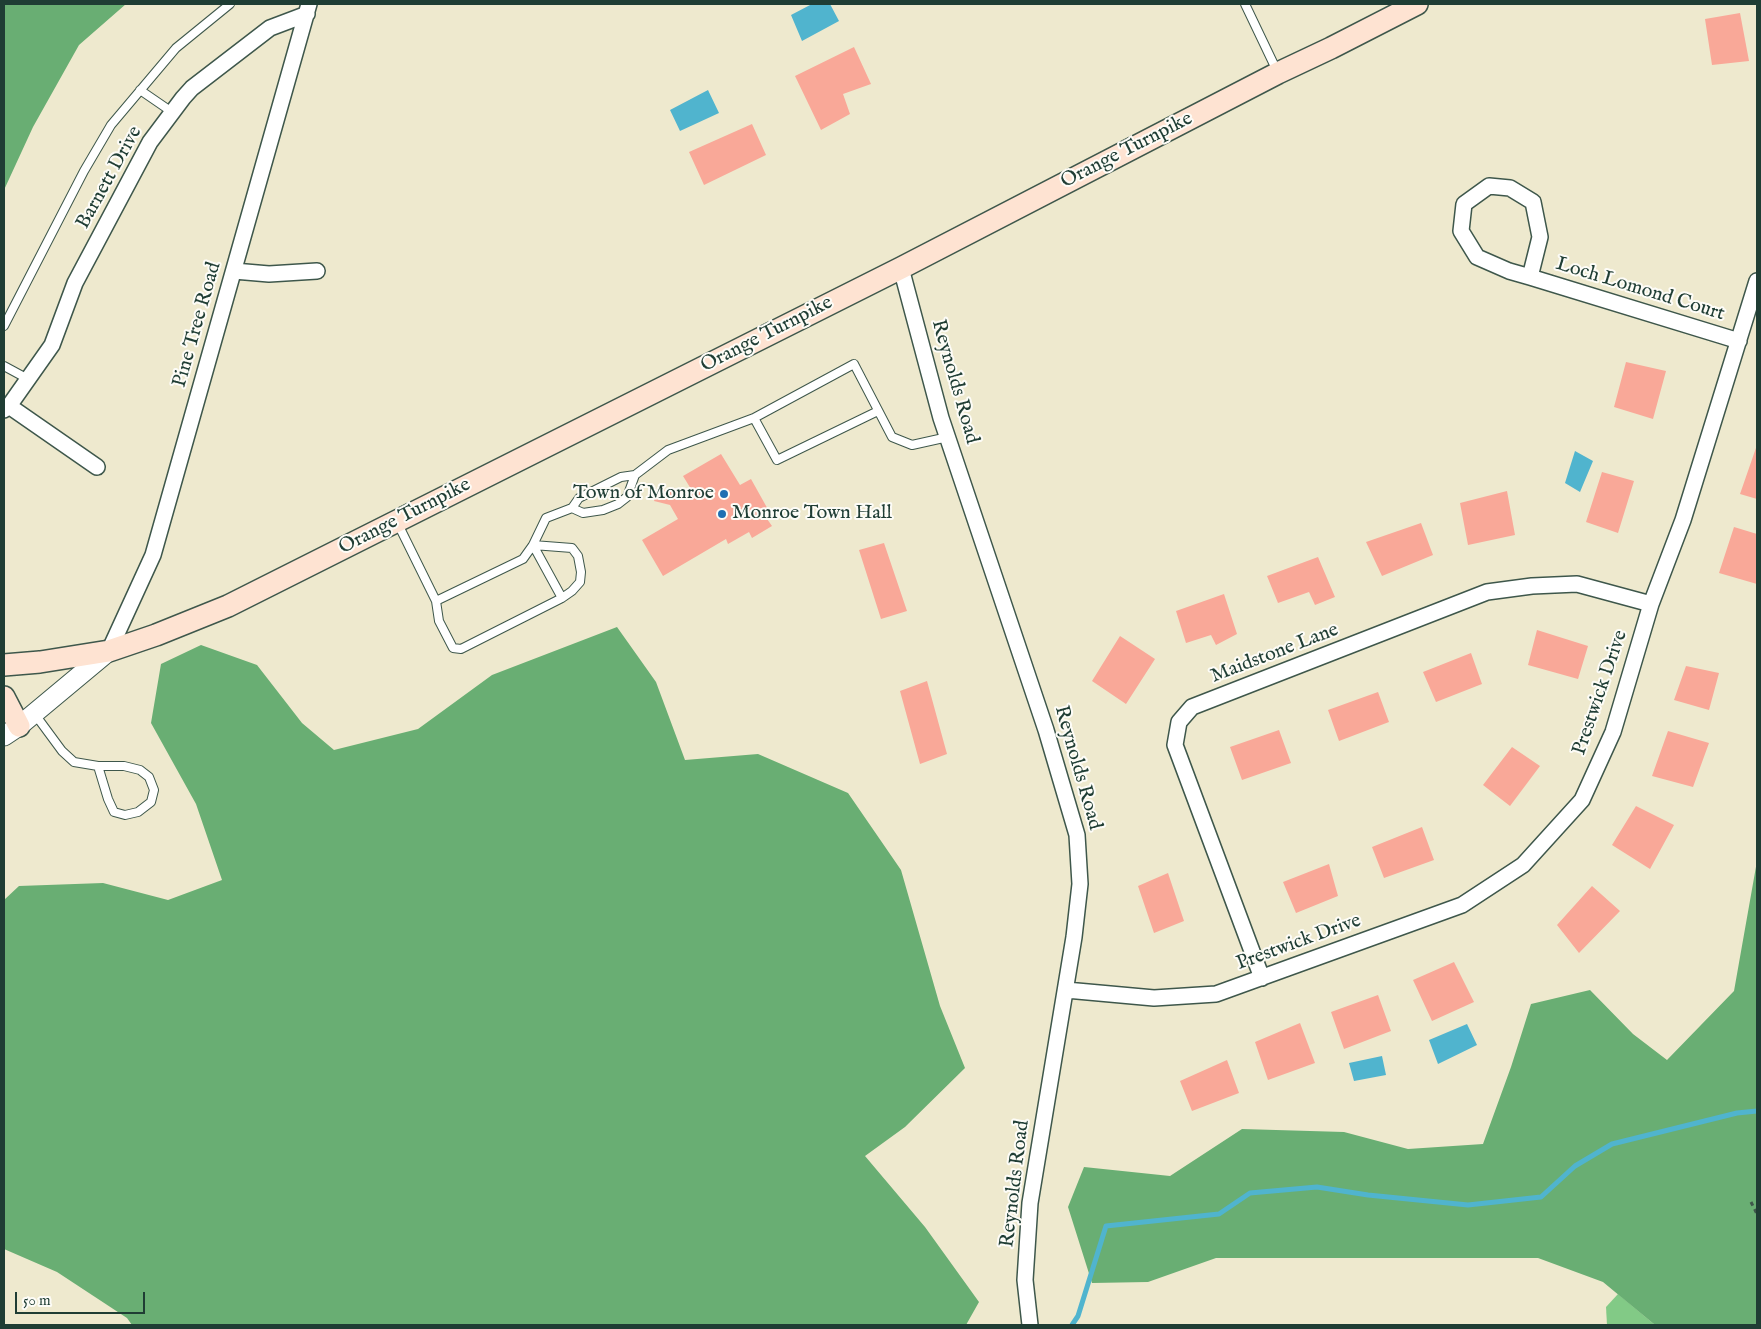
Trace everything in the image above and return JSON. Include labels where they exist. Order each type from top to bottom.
[{"type":"main road","name":"Orange Turnpike","points":[[4,665],[40,662],[109,651],[156,635],[228,606],[902,268],[1278,72],[1331,48],[1417,4]]},
{"type":"main road","points":[[4,697],[19,725]]},
{"type":"street","name":"Barnett Drive","points":[[7,408],[52,345],[75,283],[145,151],[172,112],[192,88],[270,28],[308,9]]},
{"type":"street","name":"Pine Tree Road","points":[[109,651],[153,555],[308,9]]},
{"type":"street","name":"Loch Lomond Court","points":[[1530,277],[1540,237],[1533,202],[1510,188],[1489,186],[1464,204],[1461,231],[1477,257],[1509,271],[1739,341]]},
{"type":"street","name":"Reynolds Road","points":[[902,268],[948,437],[1046,730],[1077,835],[1080,884],[1066,990],[1030,1203],[1025,1280],[1030,1325]]},
{"type":"street","points":[[234,271],[269,274],[317,271]]},
{"type":"street","name":"Prestwick Drive","points":[[1066,990],[1154,998],[1216,994],[1462,905],[1524,865],[1582,800],[1613,732],[1652,604],[1683,520],[1757,281]]},
{"type":"street","points":[[7,408],[97,467]]},
{"type":"street","name":"Maidstone Lane","points":[[1262,978],[1175,745],[1179,722],[1192,707],[1487,592],[1532,586],[1577,584],[1652,604]]},
{"type":"street","points":[[19,725],[109,651]]},
{"type":"lane","points":[[4,326],[84,171],[111,125],[176,48],[230,4]]},
{"type":"lane","points":[[1245,4],[1278,72]]},
{"type":"lane","points":[[140,90],[172,112]]},
{"type":"lane","points":[[436,601],[523,559],[533,545],[546,518],[572,508],[579,498],[621,477],[635,475],[668,450],[754,418],[854,364],[892,437],[912,445],[948,437]]},
{"type":"lane","points":[[4,366],[28,379]]},
{"type":"lane","points":[[754,418],[777,460],[878,411]]},
{"type":"lane","points":[[572,508],[583,513],[603,510],[618,504],[627,497],[635,475]]},
{"type":"lane","points":[[396,521],[436,601],[438,621],[453,648],[461,648],[562,598],[580,582],[581,572],[578,556],[572,548],[533,545]]},
{"type":"lane","points":[[533,545],[562,598]]},
{"type":"lane","points":[[19,725],[62,751],[74,762],[98,766],[124,766],[140,770],[149,777],[154,790],[151,802],[138,812],[125,815],[114,812],[98,766]]},
{"type":"path","points":[[1751,1202],[1757,1214]]},
{"type":"green space","points":[[4,4],[126,4],[79,45],[33,127],[4,190]]},
{"type":"green space","points":[[617,627],[656,682],[685,760],[758,754],[848,793],[901,870],[940,1006],[965,1068],[905,1127],[865,1156],[925,1227],[979,1302],[966,1325],[132,1325],[127,1318],[57,1272],[4,1249],[4,900],[19,886],[103,883],[168,900],[222,880],[196,804],[151,723],[161,664],[201,645],[257,665],[302,723],[334,750],[418,729],[492,675]]},
{"type":"green space","points":[[1757,861],[1757,1325],[1655,1325],[1603,1282],[1538,1258],[1216,1258],[1148,1282],[1092,1283],[1068,1207],[1084,1167],[1170,1176],[1242,1129],[1344,1132],[1408,1149],[1483,1144],[1511,1067],[1531,1004],[1590,990],[1633,1034],[1667,1060],[1734,991]]},
{"type":"green space","points":[[1618,1294],[1655,1325],[1607,1325],[1606,1307]]},
{"type":"water","points":[[812,4],[830,4],[839,21],[802,41],[791,15]]},
{"type":"water","points":[[708,90],[719,113],[680,131],[670,110]]},
{"type":"water","points":[[1575,451],[1593,461],[1580,492],[1565,483]]},
{"type":"water","points":[[1467,1024],[1477,1045],[1438,1064],[1429,1040]]},
{"type":"water","points":[[1382,1056],[1386,1075],[1354,1081],[1349,1063]]},
{"type":"building","points":[[1740,13],[1749,61],[1712,65],[1705,19]]},
{"type":"building","points":[[854,47],[871,84],[843,94],[850,114],[821,130],[795,76]]},
{"type":"building","points":[[752,124],[766,155],[704,185],[689,152]]},
{"type":"building","points":[[1626,362],[1666,371],[1653,419],[1614,407]]},
{"type":"building","points":[[1757,445],[1757,499],[1740,494]]},
{"type":"building","name":"Monroe Town Hall","points":[[721,454],[740,485],[751,479],[770,513],[765,516],[772,526],[752,538],[749,532],[728,544],[726,539],[663,576],[642,540],[678,519],[670,505],[654,501],[658,488],[682,495],[691,489],[683,476]]},
{"type":"building","points":[[1602,472],[1634,481],[1618,533],[1586,522]]},
{"type":"building","points":[[1507,491],[1515,535],[1468,545],[1460,503]]},
{"type":"building","points":[[1421,523],[1433,555],[1382,576],[1366,542]]},
{"type":"building","points":[[1734,527],[1757,534],[1757,584],[1719,573]]},
{"type":"building","points":[[884,543],[907,611],[881,619],[859,550]]},
{"type":"building","points":[[1318,557],[1335,597],[1315,605],[1309,592],[1278,603],[1267,576]]},
{"type":"building","points":[[1224,594],[1237,634],[1216,645],[1211,635],[1186,643],[1176,611]]},
{"type":"building","points":[[1537,630],[1588,646],[1578,679],[1528,665]]},
{"type":"building","points":[[1120,636],[1155,659],[1126,704],[1092,681]]},
{"type":"building","points":[[1471,653],[1482,684],[1436,702],[1423,672]]},
{"type":"building","points":[[1686,666],[1719,673],[1709,710],[1674,700]]},
{"type":"building","points":[[927,681],[947,754],[920,764],[900,691]]},
{"type":"building","points":[[1378,692],[1389,722],[1339,741],[1328,710]]},
{"type":"building","points":[[1279,730],[1291,763],[1242,780],[1230,747]]},
{"type":"building","points":[[1668,731],[1709,743],[1693,787],[1652,776]]},
{"type":"building","points":[[1512,747],[1540,766],[1510,806],[1483,785]]},
{"type":"building","points":[[1636,806],[1674,825],[1650,869],[1612,845]]},
{"type":"building","points":[[1422,827],[1434,860],[1384,878],[1372,847]]},
{"type":"building","points":[[1329,864],[1338,896],[1296,913],[1283,882]]},
{"type":"building","points":[[1168,873],[1184,921],[1154,933],[1138,886]]},
{"type":"building","points":[[1592,886],[1620,911],[1579,953],[1557,925]]},
{"type":"building","points":[[1454,962],[1474,1002],[1432,1021],[1413,980]]},
{"type":"building","points":[[1378,995],[1391,1031],[1344,1049],[1331,1012]]},
{"type":"building","points":[[1300,1023],[1315,1063],[1268,1080],[1255,1042]]},
{"type":"building","points":[[1227,1060],[1239,1093],[1192,1111],[1180,1081]]},
{"type":"waterway","points":[[1072,1325],[1078,1316],[1106,1226],[1219,1214],[1250,1193],[1317,1187],[1368,1195],[1468,1205],[1541,1197],[1575,1166],[1612,1144],[1737,1113],[1757,1111]]},
{"type":"place","name":"Town of Monroe","points":[[724,494]]},
{"type":"place","name":"Monroe Town Hall","points":[[722,514]]}]
